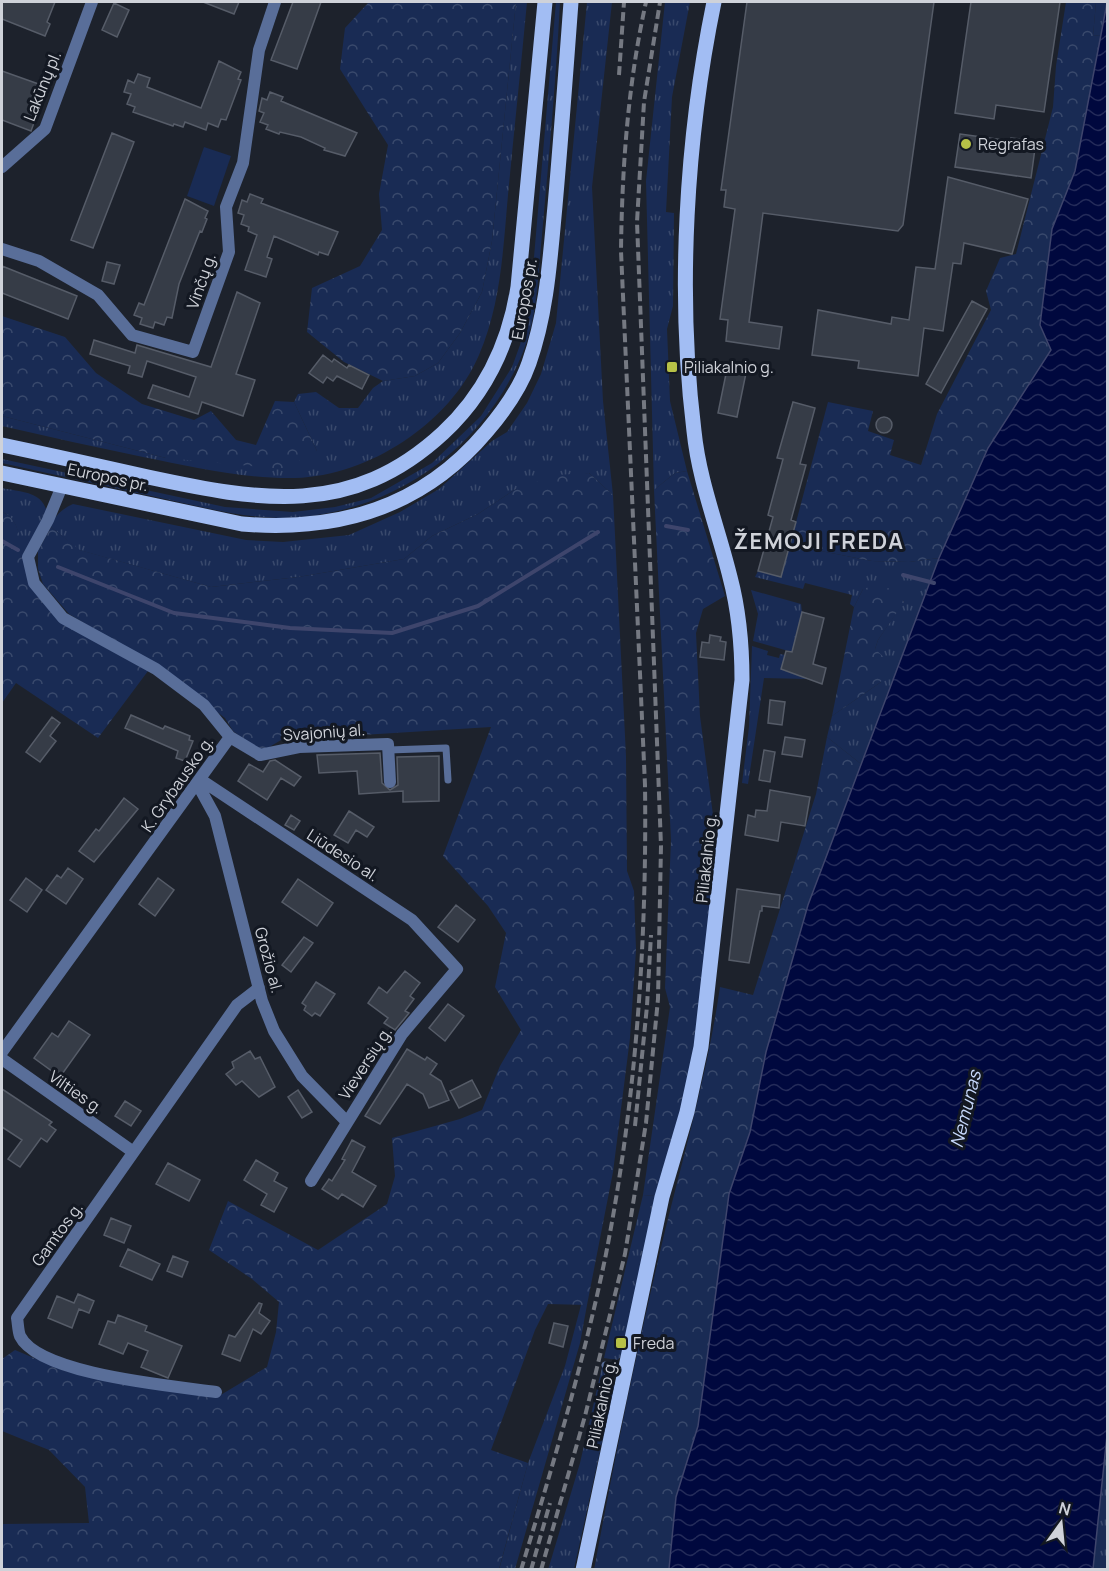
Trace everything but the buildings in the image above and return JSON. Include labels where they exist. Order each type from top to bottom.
[{"type":"main road","name":"Europos pr.","points":[[2,445],[243,496],[288,498],[362,485],[398,468],[432,443],[454,423],[487,381],[509,330],[518,287],[545,2]]},
{"type":"main road","name":"Europos pr.","points":[[2,473],[242,524],[308,526],[364,515],[402,500],[429,484],[455,464],[477,442],[514,395],[529,365],[538,337],[549,265],[571,2]]},
{"type":"main road","name":"Piliakalnio g.","points":[[583,1569],[662,1197],[687,1112],[701,1047],[742,680],[740,628],[730,578],[701,474],[694,431],[687,320],[690,168],[700,78],[714,2]]},
{"type":"street","name":"Lakūnų pl.","points":[[2,167],[45,129],[92,2]]},
{"type":"street","name":"Vinčų g.","points":[[2,249],[39,261],[98,295],[132,335],[193,352],[228,252],[226,207],[243,163],[259,50],[275,2]]},
{"type":"street","name":"K. Grybausko g.","points":[[2,1052],[200,783],[230,737],[204,705],[156,669],[63,618],[34,584],[28,557],[48,520],[62,486]]},
{"type":"street","name":"Svajonių al.","points":[[230,737],[260,755],[299,747],[388,744],[388,750]]},
{"type":"street","points":[[388,750],[390,782]]},
{"type":"street","name":"Liūdesio al.","points":[[200,783],[412,920],[457,969]]},
{"type":"street","name":"Grožio al.","points":[[200,783],[215,816],[259,987],[274,1031],[302,1076],[347,1122]]},
{"type":"street","name":"Vieversių g.","points":[[310,1181],[402,1034],[457,969]]},
{"type":"street","name":"Gamtos g.","points":[[216,1392],[114,1377],[66,1366],[28,1346],[20,1335],[17,1318],[107,1193],[132,1151],[237,1005],[259,987]]},
{"type":"street","name":"Vilties g.","points":[[2,1059],[132,1151]]},
{"type":"lane","points":[[388,750],[446,748],[448,780]]},
{"type":"lane","points":[[605,1365],[626,1371]]},
{"type":"green space","points":[[369,2],[516,2],[492,241],[482,292],[460,333],[438,363],[415,376],[383,381],[344,362],[307,332],[312,288],[360,266],[382,230],[379,194],[388,145],[340,69],[345,28]]},
{"type":"green space","points":[[516,2],[527,2],[497,296],[479,355],[466,380],[428,423],[404,441],[378,456],[323,475],[295,478],[257,477],[200,468],[2,426],[2,416],[166,458],[317,451],[294,402],[298,394],[316,392],[339,408],[358,408],[373,388],[383,381],[415,376],[438,363],[460,333],[482,292],[492,241]]},
{"type":"green space","points":[[556,2],[560,2],[554,89],[532,324],[523,352],[505,388],[483,420],[456,448],[426,473],[392,492],[356,506],[318,515],[278,518],[221,511],[2,463],[2,459],[225,507],[293,512],[335,507],[371,498],[432,463],[481,416],[512,367],[520,345],[531,292]]},
{"type":"green space","points":[[587,2],[612,2],[592,187],[603,401],[613,495],[589,473],[514,490],[478,514],[432,536],[404,559],[298,577],[211,587],[79,550],[51,527],[59,513],[73,504],[246,540],[283,542],[349,535],[400,512],[439,489],[492,441],[507,432],[527,403],[541,374],[556,323]]},
{"type":"green space","points":[[665,2],[690,2],[672,97],[666,212],[674,213],[673,306],[667,329],[670,401],[687,471],[675,473],[654,490],[646,181]]},
{"type":"green space","points":[[1066,2],[1096,2],[1093,36],[1101,35],[1075,171],[1052,229],[1051,350],[988,448],[939,558],[909,562],[872,561],[790,545],[828,402],[873,411],[868,431],[894,440],[890,455],[921,465],[937,414],[991,310],[986,291],[1000,258],[1016,254],[1053,107],[1056,66]]},
{"type":"green space","points":[[1096,2],[1107,3],[1101,35],[1093,36]]},
{"type":"green space","points":[[204,147],[231,156],[214,206],[187,196]]},
{"type":"green space","points":[[2,316],[65,337],[96,373],[142,404],[194,420],[211,411],[236,440],[256,445],[275,401],[294,402],[317,451],[284,469],[166,458],[2,416]]},
{"type":"green space","points":[[687,471],[725,596],[703,609],[696,633],[700,716],[718,853],[698,1044],[657,1196],[643,1195],[670,1007],[665,988],[671,840],[654,490],[675,473]]},
{"type":"green space","points":[[589,473],[613,495],[626,756],[627,871],[634,891],[636,950],[630,1038],[613,1172],[587,1305],[548,1304],[535,1330],[491,1450],[528,1463],[499,1569],[2,1569],[2,1524],[89,1523],[85,1487],[49,1450],[2,1431],[2,1359],[15,1350],[65,1371],[219,1396],[267,1367],[276,1332],[279,1302],[252,1279],[209,1250],[228,1201],[318,1250],[387,1204],[395,1176],[392,1138],[460,1119],[482,1110],[500,1066],[521,1030],[495,987],[506,933],[488,906],[443,856],[491,727],[281,740],[261,752],[233,731],[225,718],[158,667],[69,614],[43,584],[38,569],[38,551],[51,527],[80,550],[211,587],[298,577],[404,559],[432,536],[478,514],[514,490],[556,475]]},
{"type":"green space","points":[[2,488],[35,496],[47,512],[22,556],[15,524],[8,515],[2,512]]},
{"type":"green space","points":[[2,512],[10,517],[19,533],[27,576],[41,600],[54,613],[84,635],[148,671],[98,738],[16,683],[2,703]]},
{"type":"green space","points":[[790,545],[872,561],[909,562],[939,558],[861,764],[827,737],[832,716],[881,682],[875,649],[878,640],[904,601],[863,589],[854,607],[850,604],[852,595],[805,583],[803,589],[755,577],[758,571],[781,577]]},
{"type":"green space","points":[[876,585],[895,590],[904,602],[878,640],[875,649],[886,659],[881,682],[832,716],[854,607],[863,589]]},
{"type":"green space","points":[[751,590],[801,604],[802,612],[792,652],[753,641],[758,614]]},
{"type":"green space","points":[[752,646],[768,651],[767,655],[779,658],[780,654],[785,655],[782,669],[808,679],[764,678],[748,784],[742,783],[749,727]]},
{"type":"green space","points":[[827,737],[861,764],[808,905],[766,1052],[698,1426],[676,1497],[669,1569],[594,1570],[636,1357],[703,1079],[720,987],[753,995],[816,794]]},
{"type":"green space","points":[[643,1195],[657,1196],[621,1357],[617,1360],[604,1358]]},
{"type":"green space","points":[[581,1305],[587,1305],[580,1343],[515,1569],[499,1570],[528,1463],[565,1366]]},
{"type":"green space","points":[[602,1367],[611,1370],[614,1388],[574,1569],[548,1570],[580,1463]]},
{"type":"green space","points":[[1107,1426],[1107,1569],[1093,1570],[1104,1439]]},
{"type":"water","name":"Nemunas","points":[[1107,3],[1108,1426],[1093,1569],[669,1569],[676,1497],[698,1426],[729,1194],[750,1132],[766,1052],[808,905],[939,558],[988,448],[1051,350],[1040,325],[1052,229],[1075,171]]},
{"type":"waterway","points":[[666,526],[688,530]]},
{"type":"waterway","points":[[58,567],[174,613],[290,628],[392,633],[478,606],[598,532]]},
{"type":"waterway","points":[[2,541],[18,550]]},
{"type":"waterway","points":[[903,575],[934,583]]},
{"type":"railway","points":[[619,75],[624,2]]},
{"type":"railway","points":[[521,1570],[578,1373],[606,1254],[625,1138],[638,1021],[644,903],[645,785],[621,251],[627,125],[646,2]]},
{"type":"railway","points":[[541,1570],[585,1416],[625,1254],[646,1123],[658,999],[661,846],[637,222],[644,102],[660,2]]},
{"type":"railway","points":[[635,1126],[647,1006],[651,935]]},
{"type":"railway","points":[[531,1570],[550,1503]]},
{"type":"place","name":"Regrafas","points":[[966,144]]},
{"type":"place","name":"Piliakalnio g.","points":[[672,367]]},
{"type":"place","name":"Freda","points":[[621,1343]]},
{"type":"district","name":"ŽEMOJI FREDA","points":[[819,541]]}]
